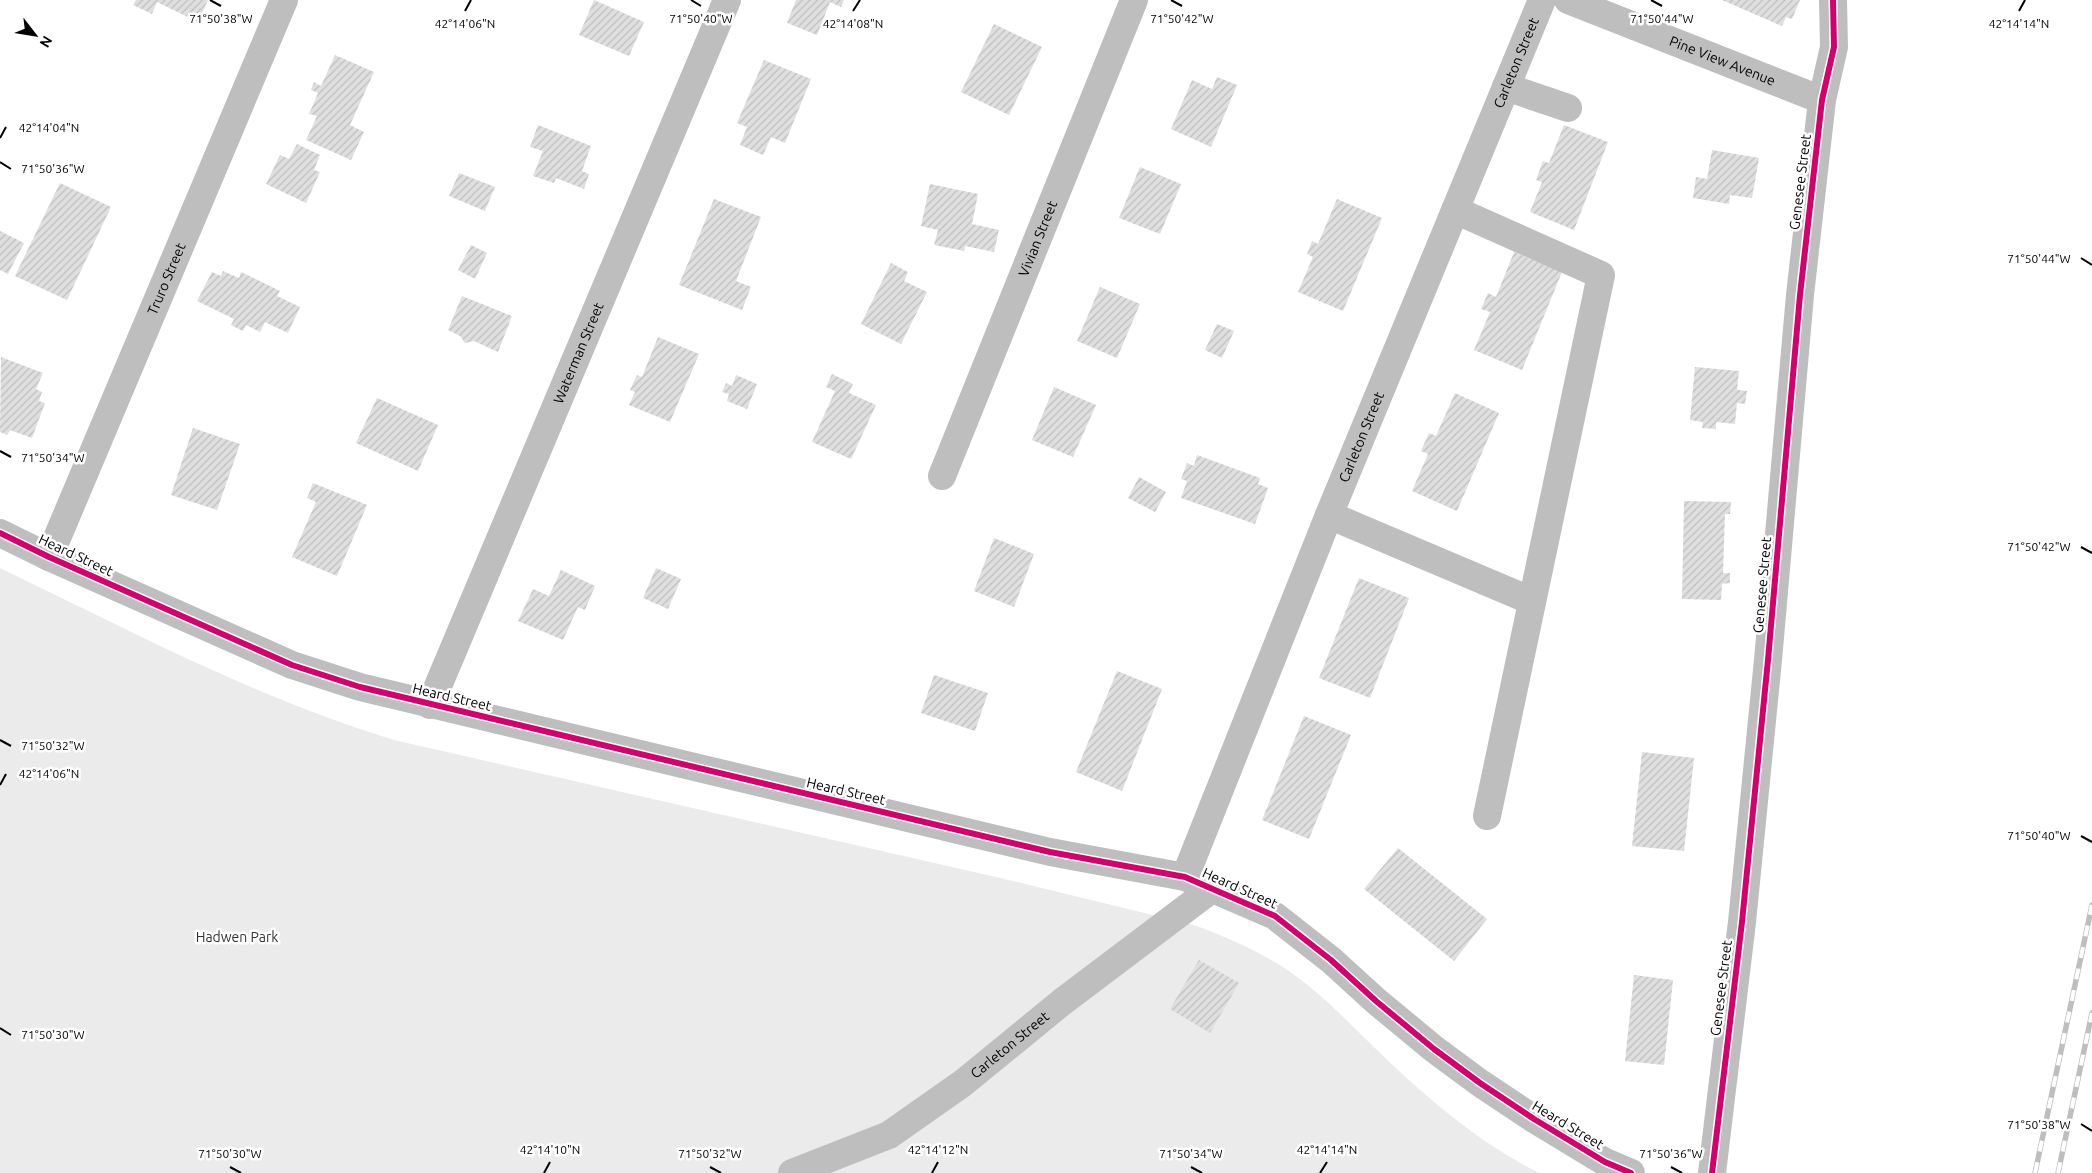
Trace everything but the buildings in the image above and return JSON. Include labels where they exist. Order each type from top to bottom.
[{"type":"street","name":"Truro Street","points":[[49,557],[284,0]]},
{"type":"street","name":"Waterman Street","points":[[430,704],[726,0]]},
{"type":"street","name":"Vivian Street","points":[[942,476],[1134,0]]},
{"type":"street","name":"Carleton Street","points":[[1185,877],[1329,516],[1542,0]]},
{"type":"street","name":"Pine View Avenue","points":[[1568,0],[1822,100]]},
{"type":"street","name":"Genesee Street","points":[[1712,1173],[1743,912],[1768,660],[1800,295],[1822,100],[1834,47],[1833,0]]},
{"type":"street","points":[[1506,87],[1568,108]]},
{"type":"street","points":[[1455,210],[1601,275],[1487,816]]},
{"type":"street","points":[[1329,516],[1532,601]]},
{"type":"street","name":"Heard Street","points":[[0,533],[49,557],[292,664],[360,687],[1050,852],[1185,877],[1275,916],[1331,960],[1434,1050],[1534,1119],[1605,1162],[1631,1173]]},
{"type":"street","name":"Carleton Street","points":[[792,1173],[889,1135],[963,1083],[1062,1002],[1213,888]]},
{"type":"green space","name":"Hadwen Park","points":[[0,568],[194,662],[292,704],[394,740],[996,877],[1194,925],[1207,930],[1257,952],[1292,973],[1326,1001],[1435,1103],[1495,1148],[1539,1173],[0,1173]]},
{"type":"railway","points":[[2035,1173],[2092,905]]},
{"type":"railway","points":[[2058,1173],[2092,1013]]},
{"type":"cycle path","points":[[1712,1173],[1742,922],[1768,660],[1800,295],[1822,100],[1834,47],[1833,0]]},
{"type":"cycle path","points":[[0,533],[49,557],[292,665],[360,687],[1050,852],[1185,877],[1275,916],[1331,960],[1376,1001],[1434,1049],[1480,1083],[1534,1119],[1605,1162],[1631,1173]]}]
